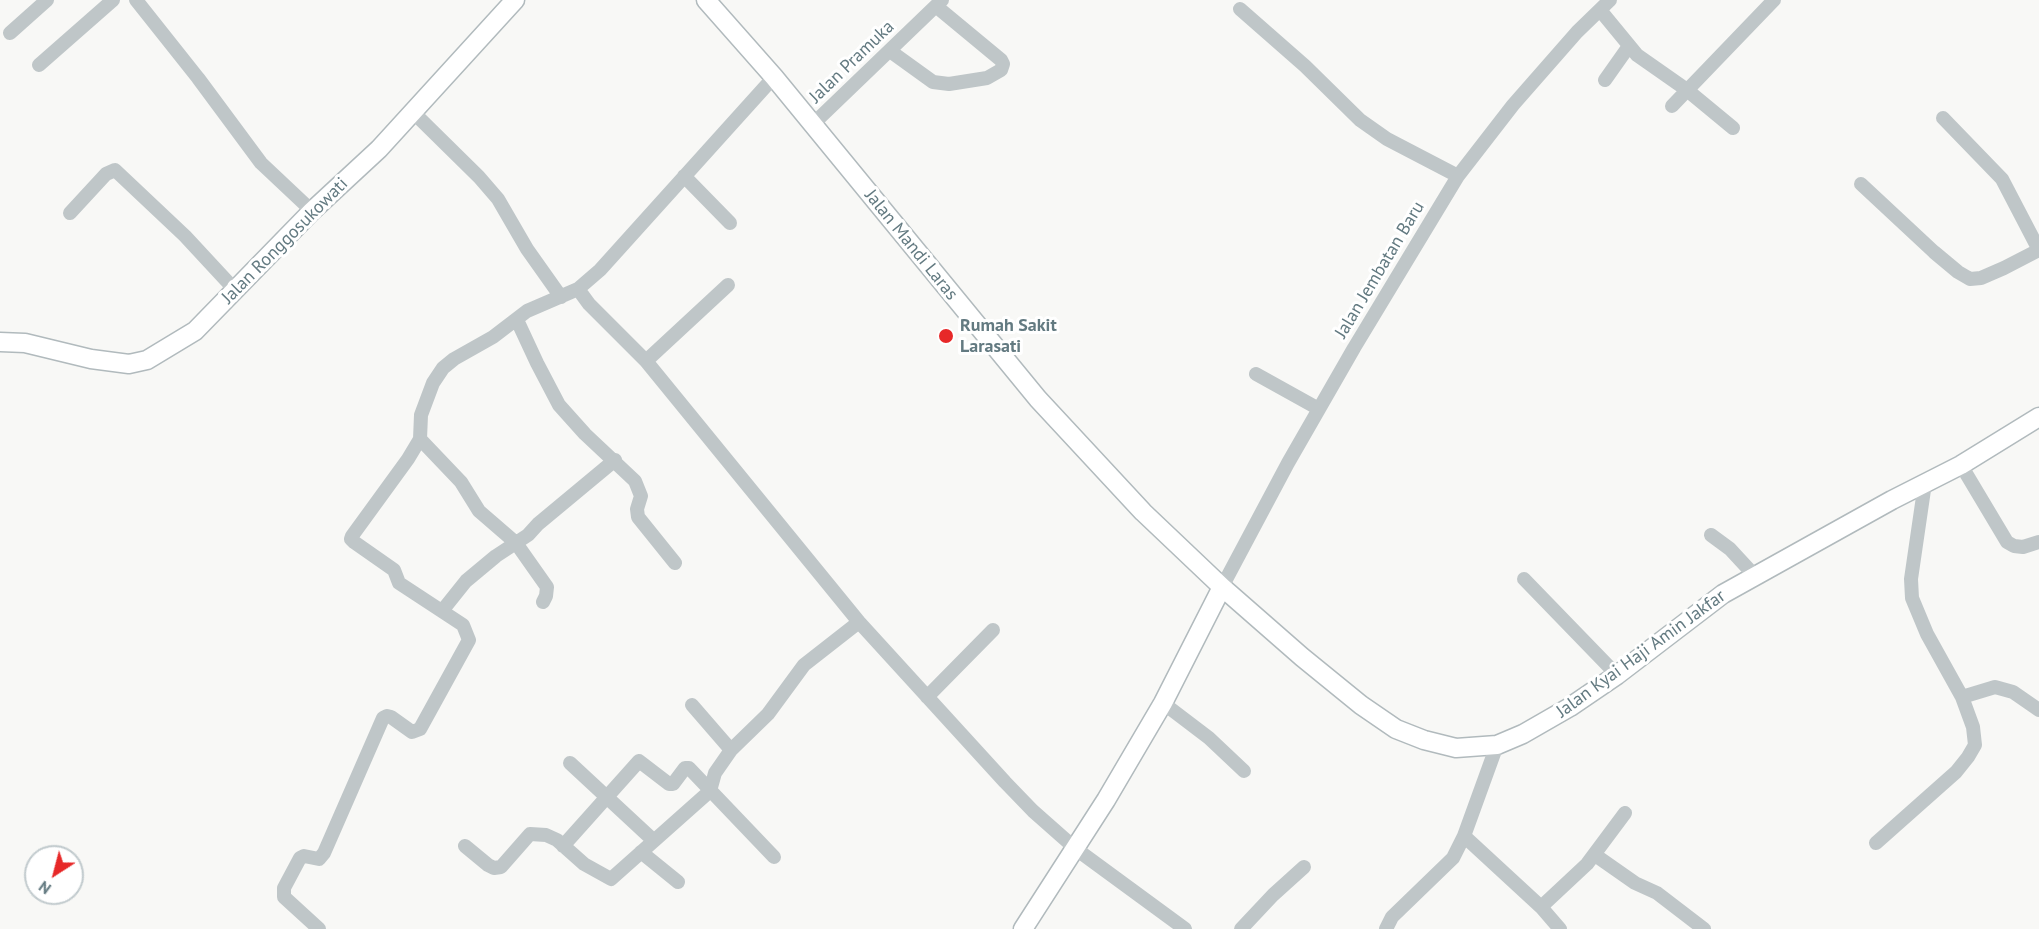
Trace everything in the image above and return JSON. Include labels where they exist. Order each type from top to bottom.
[{"type":"main road","name":"Jalan Ronggosukowati","points":[[0,342],[24,343],[91,359],[129,364],[147,360],[195,331],[312,211],[414,113],[515,0]]},
{"type":"main road","name":"Jalan Mandi Laras","points":[[706,0],[774,78],[1061,425],[1143,512],[1222,587]]},
{"type":"main road","name":"Jalan Kyai Haji Amin Jakfar","points":[[1222,587],[1361,705],[1396,729],[1424,740],[1456,748],[1497,745],[1523,734],[1570,707],[1617,675],[1723,594],[1754,575],[1961,465],[2039,417]]},
{"type":"main road","points":[[1023,929],[1076,849],[1163,703],[1222,587]]},
{"type":"street","points":[[10,33],[47,0]]},
{"type":"street","points":[[39,65],[113,0]]},
{"type":"street","points":[[136,0],[261,163],[312,211]]},
{"type":"street","points":[[1672,106],[1773,0]]},
{"type":"street","points":[[890,51],[933,82],[949,84],[987,78],[1001,70],[1003,64],[1001,60],[939,3]]},
{"type":"street","name":"Jalan Pramuka","points":[[812,125],[939,3]]},
{"type":"street","points":[[1605,5],[1629,46],[1637,55],[1687,90],[1733,128]]},
{"type":"street","name":"Jalan Jembatan Baru","points":[[1222,587],[1319,409],[1458,176],[1513,105],[1605,5]]},
{"type":"street","points":[[1243,11],[1305,66],[1360,120],[1387,139],[1458,176]]},
{"type":"street","points":[[1605,80],[1629,46]]},
{"type":"street","points":[[319,929],[284,897],[284,888],[300,858],[303,856],[319,859],[324,853],[383,718],[391,717],[412,732],[420,729],[469,640],[464,625],[399,583],[394,570],[351,539],[420,439],[421,415],[433,383],[443,368],[454,359],[493,337],[527,311],[578,289],[600,270],[774,78]]},
{"type":"street","points":[[414,113],[498,199],[527,249],[561,297]]},
{"type":"street","points":[[1861,184],[1934,252],[1970,279],[1981,278],[2039,250],[2002,179],[1943,118]]},
{"type":"street","points":[[70,213],[106,174],[115,171],[185,236],[236,291]]},
{"type":"street","points":[[684,177],[730,223]]},
{"type":"street","points":[[646,361],[728,285]]},
{"type":"street","points":[[578,289],[589,304],[646,361],[858,622],[1033,811],[1076,849],[1185,929]]},
{"type":"street","points":[[518,320],[559,405],[585,434],[635,481],[641,496],[637,509],[638,517],[675,563]]},
{"type":"street","points":[[1256,374],[1319,409]]},
{"type":"street","points":[[420,439],[461,482],[479,511],[516,543],[547,587],[543,602]]},
{"type":"street","points":[[442,611],[466,581],[496,556],[528,535],[538,524],[615,460]]},
{"type":"street","points":[[1961,465],[2007,542],[2023,547],[2039,542]]},
{"type":"street","points":[[1876,843],[1956,772],[1975,745],[1973,727],[1962,697],[1922,625],[1912,598],[1911,579],[1925,483]]},
{"type":"street","points":[[1711,535],[1730,549],[1754,575]]},
{"type":"street","points":[[1524,579],[1617,675]]},
{"type":"street","points":[[465,846],[494,868],[501,867],[531,834],[546,834],[584,864],[610,879],[710,791],[715,773],[731,750],[768,714],[804,666],[858,622]]},
{"type":"street","points":[[927,697],[993,630]]},
{"type":"street","points":[[1962,697],[1995,687],[2013,692],[2039,710]]},
{"type":"street","points":[[1163,703],[1209,738],[1244,771]]},
{"type":"street","points":[[692,705],[731,750]]},
{"type":"street","points":[[1386,929],[1392,917],[1453,858],[1464,836],[1497,745]]},
{"type":"street","points":[[563,846],[639,761],[669,784],[673,784],[685,768],[689,768],[774,857]]},
{"type":"street","points":[[570,763],[653,840]]},
{"type":"street","points":[[1541,907],[1595,855],[1625,813]]},
{"type":"street","points":[[1464,836],[1541,907],[1560,929]]},
{"type":"street","points":[[641,852],[678,882]]},
{"type":"street","points":[[1595,855],[1657,893],[1704,929]]},
{"type":"street","points":[[1241,929],[1304,867]]},
{"type":"place","name":"Rumah Sakit Larasati","points":[[946,336]]}]
